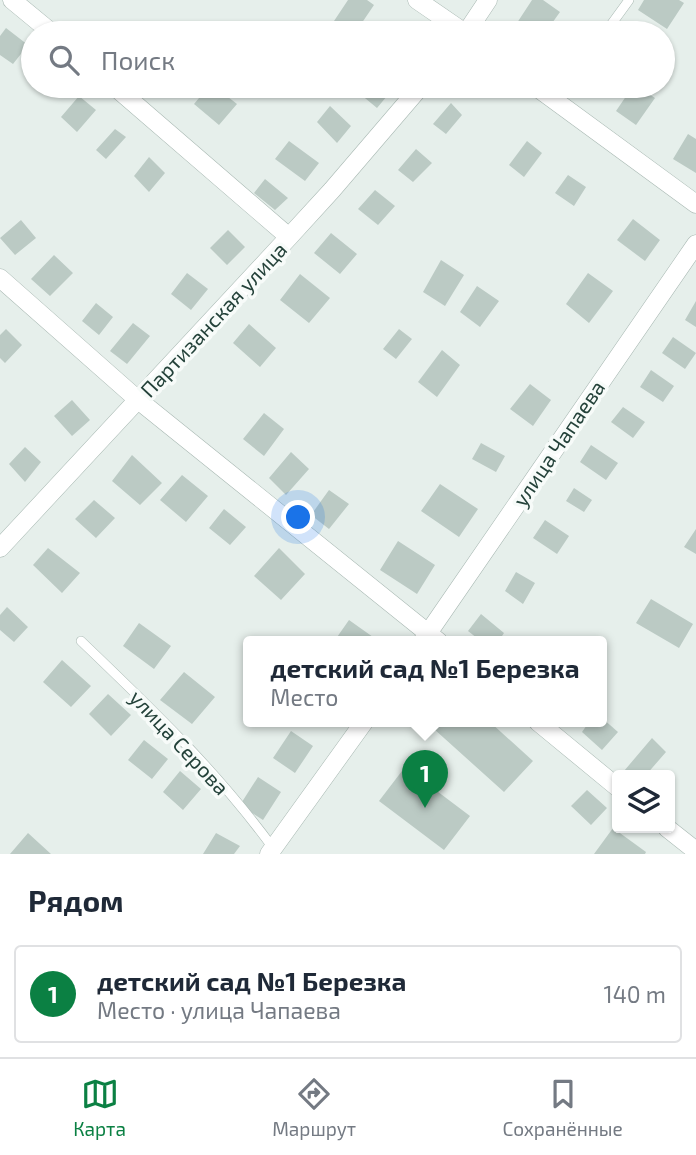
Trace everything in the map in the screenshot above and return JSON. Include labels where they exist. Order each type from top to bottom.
[{"type":"street","points":[[12,0],[37,21]]},
{"type":"street","points":[[417,0],[448,21]]},
{"type":"street","points":[[473,21],[488,0]]},
{"type":"street","points":[[128,98],[289,237]]},
{"type":"street","name":"Партизанская улица","points":[[0,548],[332,190],[411,98]]},
{"type":"street","points":[[552,98],[696,204]]},
{"type":"street","name":"улица Чапаева","points":[[432,636],[582,408],[696,244]]},
{"type":"street","points":[[0,278],[137,399],[426,636]]},
{"type":"street","points":[[271,851],[360,727]]},
{"type":"street","points":[[544,727],[612,783]]},
{"type":"street","points":[[673,833],[696,851]]},
{"type":"lane","points":[[614,21],[629,0]]},
{"type":"lane","points":[[557,102],[560,98]]},
{"type":"lane","name":"улица Серова","points":[[81,641],[176,732],[257,826],[271,851]]},
{"type":"building","points":[[348,0],[367,0],[374,5],[363,21],[334,21]]},
{"type":"building","points":[[532,0],[543,0],[560,12],[554,21],[518,21]]},
{"type":"building","points":[[644,0],[679,0],[684,3],[672,21],[655,21],[638,10]]},
{"type":"building","points":[[6,28],[21,40],[21,54],[13,64],[0,55],[0,36]]},
{"type":"building","points":[[77,98],[81,98],[96,110],[77,132],[61,117]]},
{"type":"building","points":[[199,98],[229,98],[237,104],[219,125],[194,104]]},
{"type":"building","points":[[365,98],[385,98],[377,108]]},
{"type":"building","points":[[625,98],[655,98],[636,125],[616,111]]},
{"type":"building","points":[[451,103],[462,115],[446,134],[433,124]]},
{"type":"building","points":[[330,106],[351,126],[337,143],[317,122]]},
{"type":"building","points":[[115,129],[126,137],[106,159],[96,150]]},
{"type":"building","points":[[688,134],[696,139],[696,173],[673,159]]},
{"type":"building","points":[[289,141],[319,163],[305,181],[275,159]]},
{"type":"building","points":[[527,141],[542,153],[524,177],[509,165]]},
{"type":"building","points":[[416,149],[432,163],[413,182],[398,170]]},
{"type":"building","points":[[149,157],[165,173],[149,192],[134,176]]},
{"type":"building","points":[[568,175],[586,187],[574,206],[555,193]]},
{"type":"building","points":[[265,179],[288,198],[275,210],[254,193]]},
{"type":"building","points":[[375,190],[395,206],[378,225],[358,209]]},
{"type":"building","points":[[633,219],[660,240],[645,261],[617,240]]},
{"type":"building","points":[[21,220],[36,238],[15,255],[0,238]]},
{"type":"building","points":[[228,230],[245,247],[227,265],[210,248]]},
{"type":"building","points":[[331,233],[357,254],[340,274],[314,253]]},
{"type":"building","points":[[54,255],[73,273],[50,296],[31,279]]},
{"type":"building","points":[[441,260],[464,275],[445,306],[423,292]]},
{"type":"building","points":[[187,273],[208,289],[191,310],[171,294]]},
{"type":"building","points":[[588,273],[613,291],[589,323],[566,304]]},
{"type":"building","points":[[300,274],[330,298],[309,323],[280,300]]},
{"type":"building","points":[[477,286],[499,301],[480,327],[460,312]]},
{"type":"building","points":[[696,301],[696,327],[685,320]]},
{"type":"building","points":[[96,303],[113,317],[99,335],[82,321]]},
{"type":"building","points":[[133,323],[150,336],[127,364],[110,351]]},
{"type":"building","points":[[249,324],[276,348],[260,367],[233,343]]},
{"type":"building","points":[[6,329],[22,345],[5,363],[0,358],[0,335]]},
{"type":"building","points":[[399,329],[412,339],[396,359],[383,349]]},
{"type":"building","points":[[673,337],[696,353],[685,369],[662,353]]},
{"type":"building","points":[[442,350],[460,365],[437,397],[418,382]]},
{"type":"building","points":[[651,370],[674,386],[663,402],[640,387]]},
{"type":"building","points":[[530,384],[551,400],[533,426],[510,409]]},
{"type":"building","points":[[72,400],[90,420],[72,436],[54,416]]},
{"type":"building","points":[[623,407],[645,422],[633,438],[611,422]]},
{"type":"building","points":[[264,413],[284,429],[264,456],[243,439]]},
{"type":"building","points":[[481,443],[505,456],[496,472],[472,459]]},
{"type":"building","points":[[591,445],[618,463],[606,480],[580,462]]},
{"type":"building","points":[[25,447],[41,462],[25,482],[9,464]]},
{"type":"building","points":[[291,452],[309,469],[286,495],[269,478]]},
{"type":"building","points":[[132,455],[162,483],[140,505],[112,481]]},
{"type":"building","points":[[182,475],[208,496],[186,522],[160,500]]},
{"type":"building","points":[[440,484],[478,509],[459,537],[421,511]]},
{"type":"building","points":[[574,488],[592,500],[584,512],[566,501]]},
{"type":"building","points":[[329,490],[349,504],[329,529],[311,515]]},
{"type":"building","points":[[94,500],[115,518],[96,538],[75,519]]},
{"type":"building","points":[[224,509],[246,527],[230,545],[209,528]]},
{"type":"building","points":[[545,520],[569,536],[557,554],[533,538]]},
{"type":"building","points":[[696,529],[696,554],[684,547]]},
{"type":"building","points":[[398,541],[435,565],[417,594],[380,570]]},
{"type":"building","points":[[48,548],[80,573],[62,593],[33,565]]},
{"type":"building","points":[[279,548],[305,574],[281,600],[254,576]]},
{"type":"building","points":[[516,572],[535,583],[523,604],[505,591]]},
{"type":"building","points":[[651,599],[693,624],[679,648],[636,623]]},
{"type":"building","points":[[7,607],[28,627],[14,642],[0,630],[0,615]]},
{"type":"building","points":[[481,614],[504,633],[502,636],[474,636],[468,631]]},
{"type":"building","points":[[349,620],[372,636],[338,636]]},
{"type":"building","points":[[139,623],[171,646],[154,669],[123,646]]},
{"type":"building","points":[[62,660],[91,686],[71,707],[43,682]]},
{"type":"building","points":[[184,672],[215,697],[192,724],[160,700]]},
{"type":"building","points":[[108,694],[131,715],[111,736],[89,714]]},
{"type":"building","points":[[607,722],[618,732],[602,750],[582,732],[586,727],[607,727]]},
{"type":"building","points":[[496,727],[533,761],[504,792],[434,729]]},
{"type":"building","points":[[291,731],[313,746],[295,773],[273,758]]},
{"type":"building","points":[[652,738],[666,752],[650,770],[625,770]]},
{"type":"building","points":[[144,740],[168,759],[152,779],[128,760]]},
{"type":"building","points":[[405,767],[470,816],[444,850],[379,801]]},
{"type":"building","points":[[180,771],[201,789],[183,810],[163,792]]},
{"type":"building","points":[[258,777],[281,792],[263,820],[240,805]]},
{"type":"building","points":[[587,790],[607,808],[591,825],[571,806]]},
{"type":"building","points":[[612,829],[612,833],[620,833],[646,852],[645,854],[594,854]]},
{"type":"building","points":[[28,833],[51,854],[10,854]]},
{"type":"building","points":[[216,833],[240,846],[234,854],[203,854]]},
{"type":"place","name":"детский сад №1 Березка","points":[[425,808]]}]
